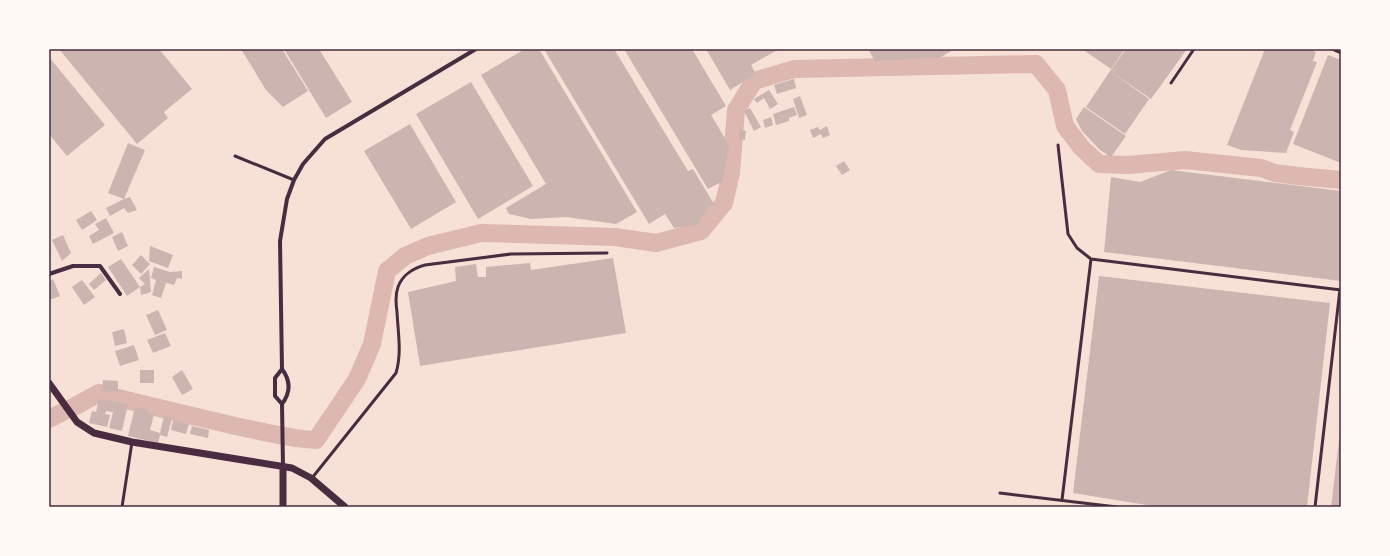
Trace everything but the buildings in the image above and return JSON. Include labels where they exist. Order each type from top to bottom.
[{"type":"street","points":[[283,507],[282,404],[289,395],[289,378],[282,369],[280,241],[287,198],[294,180],[303,164],[325,139],[476,49]]},
{"type":"street","points":[[49,274],[73,266],[100,266],[120,294]]},
{"type":"street","points":[[282,369],[275,378],[275,396],[282,404]]},
{"type":"street","points":[[49,383],[71,415],[85,429],[94,433],[132,442],[292,468],[311,478],[345,507]]},
{"type":"lane","points":[[1171,83],[1194,49]]},
{"type":"lane","points":[[1332,49],[1341,53]]},
{"type":"lane","points":[[1058,145],[1068,234],[1077,248],[1092,259],[1340,290],[1315,507]]},
{"type":"lane","points":[[235,156],[294,180]]},
{"type":"lane","points":[[311,478],[396,373],[400,352],[396,301],[398,287],[405,276],[414,268],[425,265],[511,254],[607,253]]},
{"type":"lane","points":[[1062,500],[1092,259]]},
{"type":"lane","points":[[122,507],[132,442]]},
{"type":"lane","points":[[1000,493],[1117,507]]},
{"type":"waterway","points":[[70,409],[99,393],[235,426],[285,436],[316,440],[357,379],[372,344],[387,271],[405,256],[428,246],[481,233],[615,237],[656,243],[701,231],[724,203],[731,173],[736,110],[754,81],[794,69],[1036,64],[1057,90],[1065,126],[1081,147],[1099,164],[1128,165],[1185,160],[1261,168],[1275,173],[1341,180]]},
{"type":"waterway","points":[[49,419],[63,412]]}]
